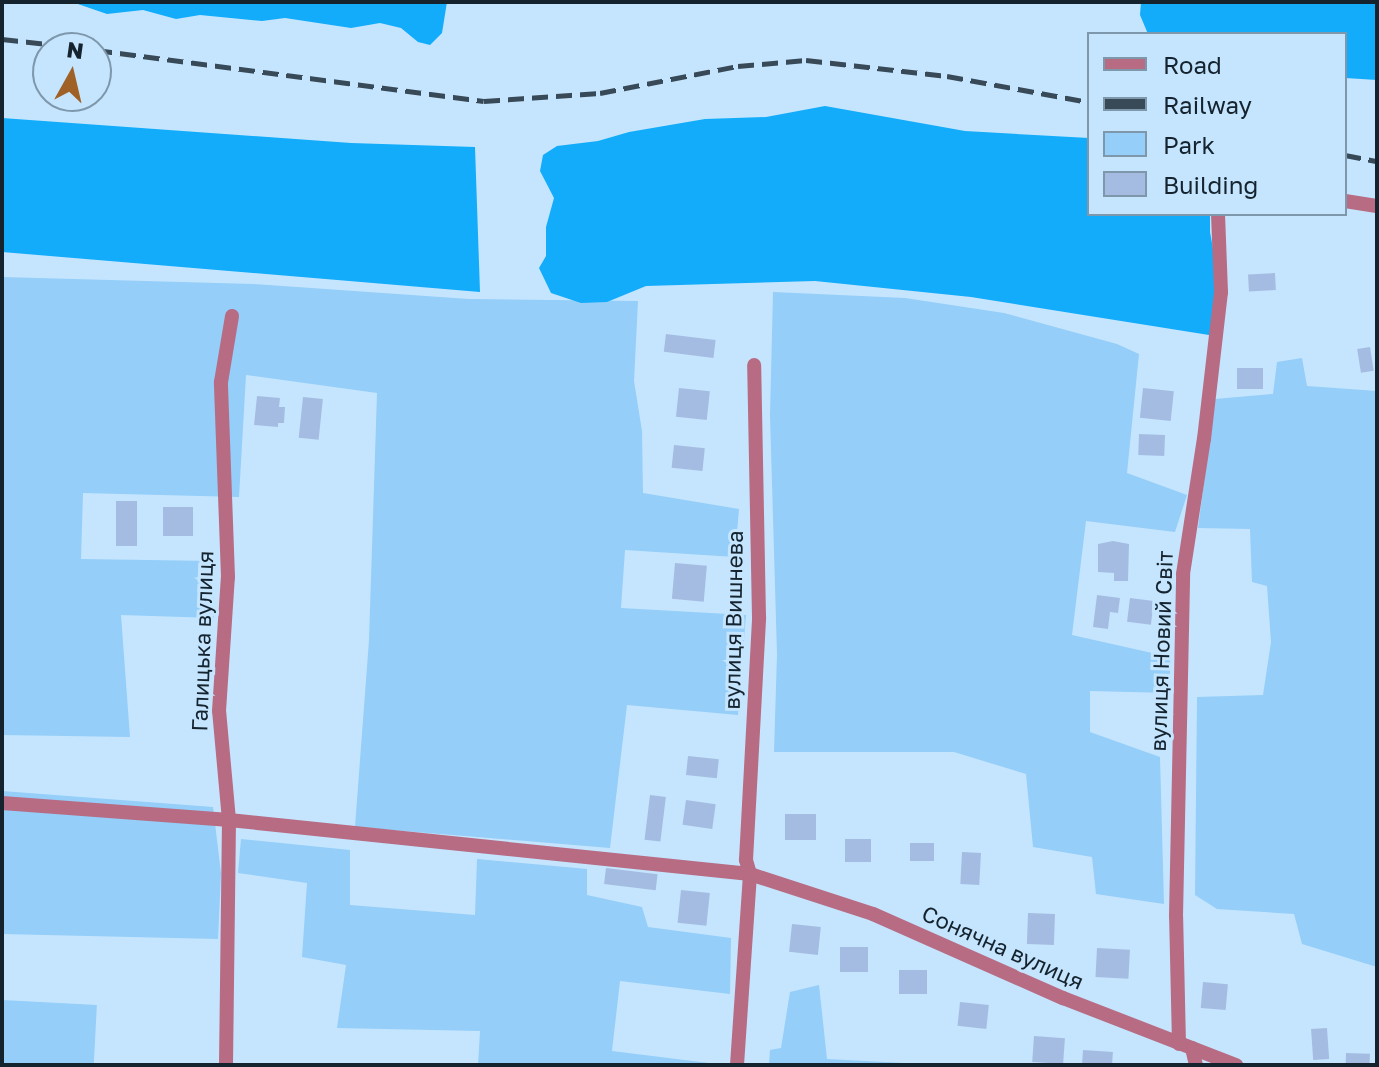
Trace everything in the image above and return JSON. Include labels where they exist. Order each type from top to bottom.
[{"type":"street","points":[[1347,201],[1377,206]]},
{"type":"street","name":"вулиця Новий Світ","points":[[1196,1065],[1185,1046],[1176,916],[1183,574],[1204,439],[1221,292],[1218,216]]},
{"type":"street","name":"Галицька вулиця","points":[[226,1065],[229,820],[219,711],[228,577],[221,382],[232,316]]},
{"type":"street","name":"вулиця Вишнева","points":[[737,1065],[750,874],[746,860],[759,617],[754,365]]},
{"type":"street","name":"Сонячна вулиця","points":[[2,803],[229,820],[750,874],[873,914],[1063,998],[1236,1065]]},
{"type":"green space","points":[[2,277],[253,284],[469,299],[638,301],[634,381],[642,431],[643,493],[739,509],[735,557],[625,550],[621,608],[746,615],[738,715],[627,705],[610,848],[355,827],[369,640],[377,393],[246,375],[239,497],[83,493],[81,559],[213,561],[214,618],[121,615],[130,737],[2,735]]},
{"type":"green space","points":[[773,292],[905,298],[1004,313],[1117,344],[1139,354],[1127,473],[1187,495],[1175,532],[1086,521],[1072,635],[1170,657],[1170,693],[1090,691],[1090,732],[1160,757],[1164,904],[1096,894],[1092,857],[1033,847],[1026,774],[954,752],[774,752],[777,654],[770,415]]},
{"type":"green space","points":[[1302,358],[1307,386],[1377,391],[1377,967],[1302,944],[1294,914],[1217,909],[1195,895],[1197,697],[1263,695],[1271,642],[1267,586],[1252,582],[1250,529],[1198,528],[1215,399],[1273,394],[1277,362]]},
{"type":"green space","points":[[2,791],[213,807],[221,873],[218,939],[2,934]]},
{"type":"green space","points":[[241,839],[350,850],[350,905],[475,915],[477,859],[587,869],[587,895],[642,907],[648,927],[731,938],[730,994],[620,981],[612,1051],[725,1065],[478,1065],[480,1031],[337,1028],[346,965],[302,957],[307,883],[238,873]]},
{"type":"green space","points":[[819,985],[827,1059],[942,1065],[769,1065],[770,1050],[781,1048],[790,992]]},
{"type":"green space","points":[[2,1000],[97,1005],[94,1065],[2,1065]]},
{"type":"shaded area","points":[[72,2],[447,2],[442,33],[430,45],[418,42],[401,28],[380,23],[351,28],[285,18],[262,21],[200,15],[176,19],[143,10],[107,14]]},
{"type":"shaded area","points":[[1141,2],[1377,2],[1377,80],[1347,78],[1347,32],[1147,32],[1140,15]]},
{"type":"shaded area","points":[[825,106],[965,131],[1087,138],[1087,216],[1210,216],[1221,292],[1213,330],[1209,335],[971,297],[815,281],[646,286],[607,302],[581,303],[551,293],[539,268],[546,256],[546,227],[554,198],[540,171],[543,155],[557,146],[598,141],[629,132],[705,119],[766,117]]},
{"type":"shaded area","points":[[2,118],[351,143],[475,147],[480,292],[2,252]]},
{"type":"building","points":[[1275,273],[1276,290],[1249,291],[1248,274]]},
{"type":"building","points":[[666,334],[716,340],[713,358],[664,352]]},
{"type":"building","points":[[1370,347],[1374,371],[1361,373],[1357,349]]},
{"type":"building","points":[[1237,368],[1263,368],[1263,389],[1237,389]]},
{"type":"building","points":[[679,388],[710,391],[707,420],[676,417]]},
{"type":"building","points":[[1143,388],[1174,391],[1171,421],[1140,418]]},
{"type":"building","points":[[257,396],[280,398],[279,407],[285,407],[284,423],[278,423],[278,427],[254,425]]},
{"type":"building","points":[[303,397],[323,399],[319,440],[299,438]]},
{"type":"building","points":[[1139,434],[1165,435],[1164,456],[1138,455]]},
{"type":"building","points":[[674,445],[705,448],[702,471],[672,468]]},
{"type":"building","points":[[116,501],[137,501],[137,546],[116,546]]},
{"type":"building","points":[[163,507],[193,507],[193,536],[163,536]]},
{"type":"building","points":[[1113,541],[1129,544],[1128,581],[1114,581],[1114,573],[1098,572],[1098,544]]},
{"type":"building","points":[[675,563],[707,566],[704,602],[672,599]]},
{"type":"building","points":[[1097,595],[1120,598],[1118,613],[1110,612],[1108,629],[1093,627]]},
{"type":"building","points":[[1130,598],[1154,601],[1151,625],[1127,622]]},
{"type":"building","points":[[688,756],[719,759],[717,778],[686,775]]},
{"type":"building","points":[[650,795],[666,797],[660,842],[645,840]]},
{"type":"building","points":[[686,800],[716,804],[712,829],[683,825]]},
{"type":"building","points":[[785,814],[816,814],[816,840],[785,840]]},
{"type":"building","points":[[845,839],[871,839],[871,862],[845,862]]},
{"type":"building","points":[[910,843],[934,843],[934,861],[910,861]]},
{"type":"building","points":[[962,852],[981,853],[979,885],[960,884]]},
{"type":"building","points":[[606,868],[658,874],[656,890],[604,884]]},
{"type":"building","points":[[681,890],[710,893],[706,926],[678,923]]},
{"type":"building","points":[[1028,913],[1055,914],[1054,945],[1027,944]]},
{"type":"building","points":[[792,924],[821,927],[818,955],[789,952]]},
{"type":"building","points":[[840,947],[868,947],[868,972],[840,972]]},
{"type":"building","points":[[1097,948],[1130,950],[1128,979],[1095,977]]},
{"type":"building","points":[[899,970],[927,970],[927,994],[899,994]]},
{"type":"building","points":[[1203,982],[1228,984],[1226,1010],[1201,1008]]},
{"type":"building","points":[[960,1002],[989,1005],[986,1029],[957,1026]]},
{"type":"building","points":[[1327,1028],[1329,1059],[1313,1060],[1311,1029]]},
{"type":"building","points":[[1034,1036],[1065,1038],[1063,1064],[1032,1062]]},
{"type":"building","points":[[1083,1050],[1113,1052],[1112,1065],[1082,1065]]},
{"type":"building","points":[[1346,1053],[1370,1054],[1370,1065],[1346,1065]]},
{"type":"railway","points":[[2,39],[32,42]]},
{"type":"railway","points":[[112,52],[484,101],[600,93],[738,66],[806,60],[947,76],[1087,102]]},
{"type":"railway","points":[[1347,155],[1377,161]]}]
